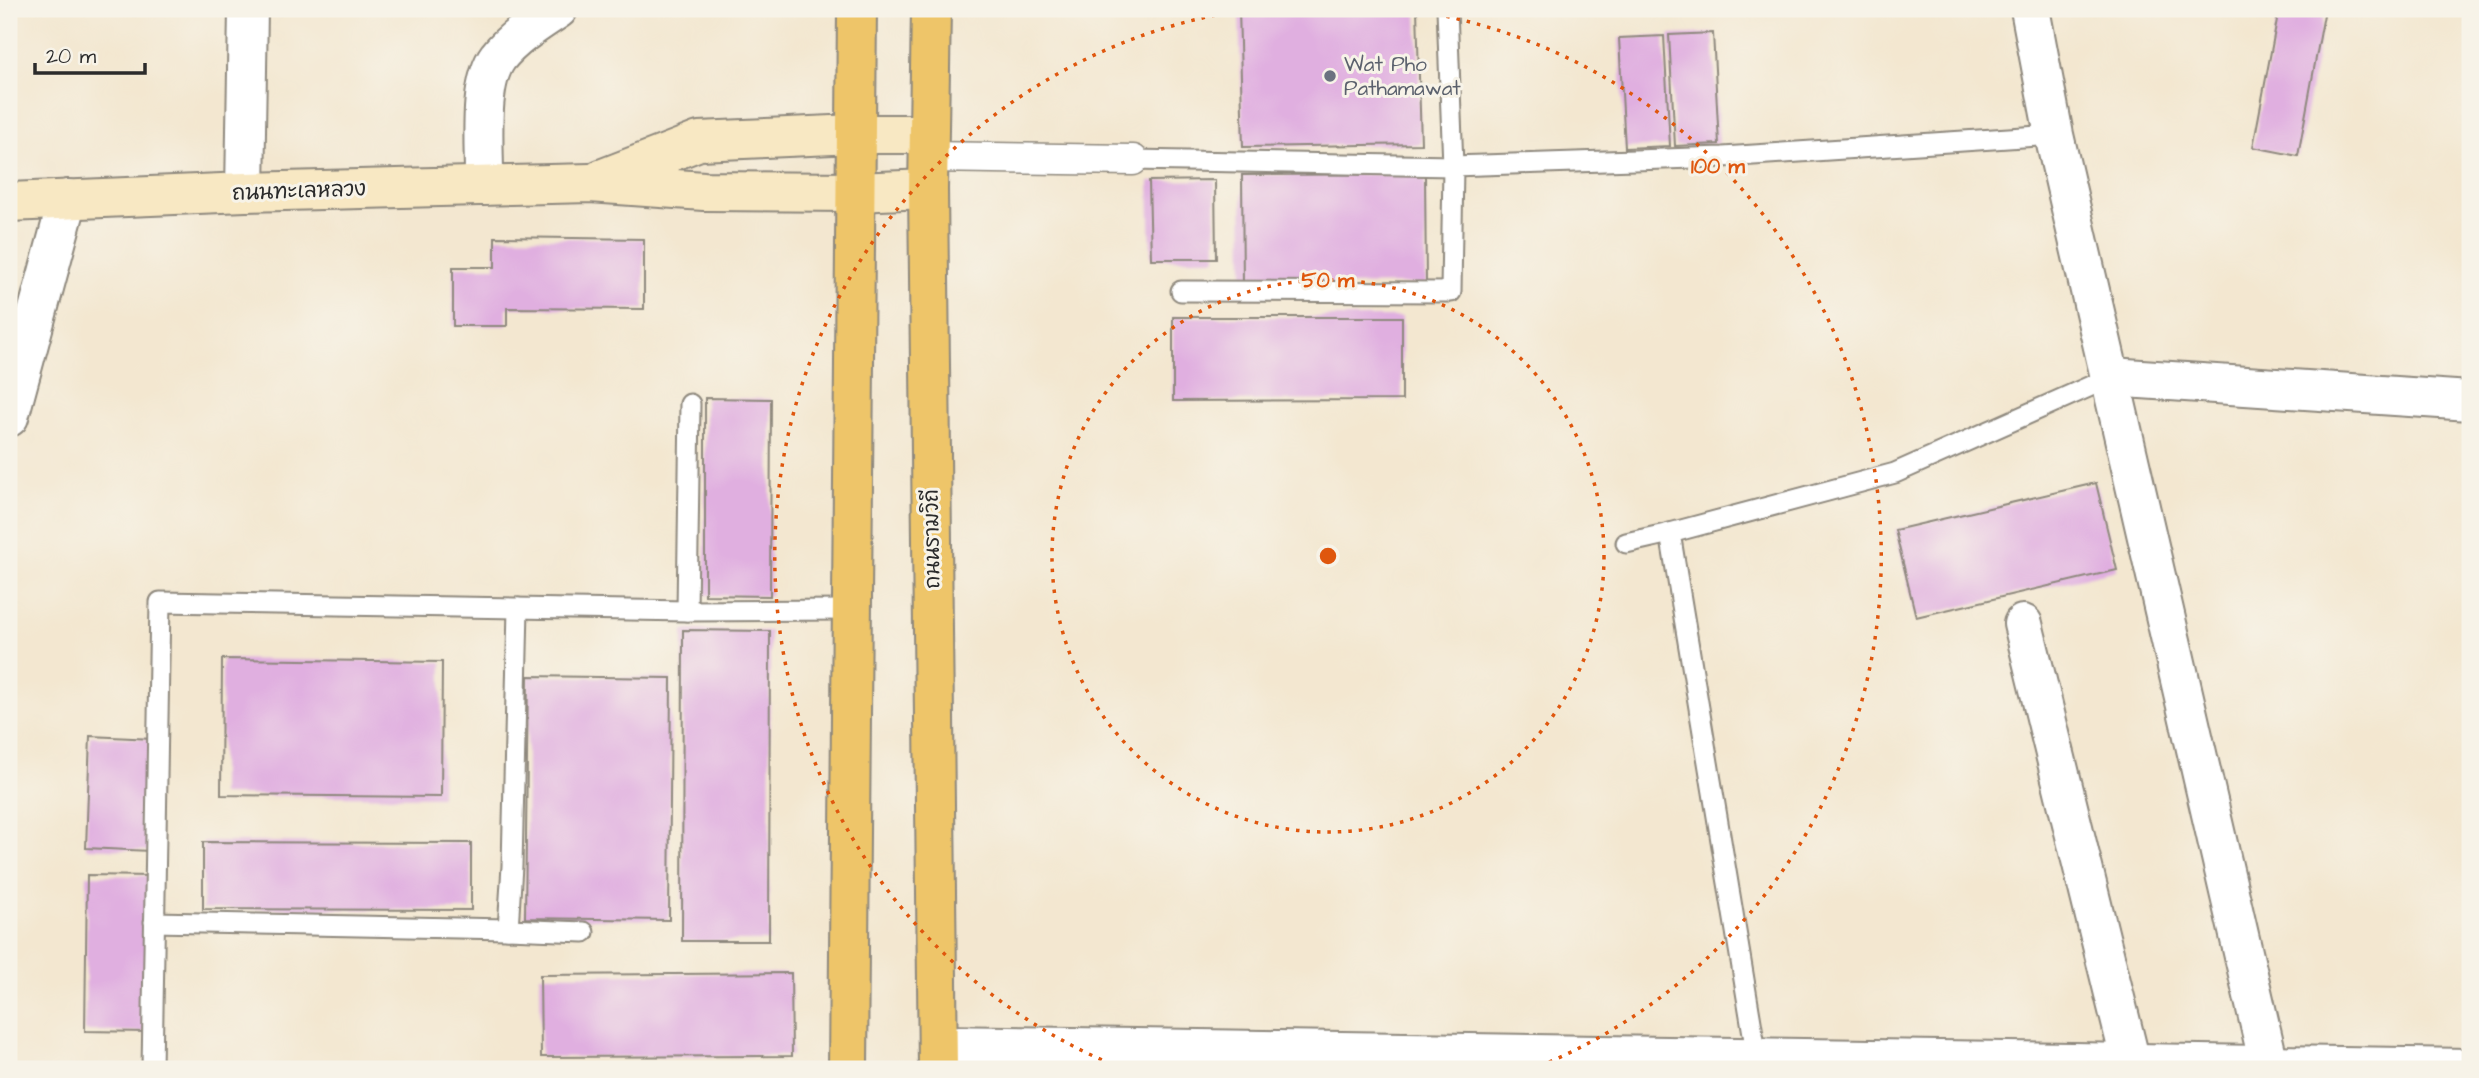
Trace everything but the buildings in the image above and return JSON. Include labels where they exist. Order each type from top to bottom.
[{"type":"main road","points":[[848,1069],[857,9]]},
{"type":"main road","name":"ถนนรามวิถี","points":[[931,9],[928,160],[938,1057]]},
{"type":"main road","name":"ถนนทะเลหลวง","points":[[590,183],[699,141],[855,134],[928,160]]},
{"type":"main road","name":"ถนนทะเลหลวง","points":[[9,202],[245,192],[590,183],[704,191],[855,192],[928,160]]},
{"type":"street","points":[[245,192],[248,9]]},
{"type":"street","points":[[484,186],[488,78],[498,58],[520,35],[558,9]]},
{"type":"street","points":[[2030,9],[2054,135],[2270,1067]]},
{"type":"street","points":[[928,160],[1133,160]]},
{"type":"street","points":[[9,417],[68,199]]},
{"type":"street","points":[[2111,377],[2470,401]]},
{"type":"street","points":[[2023,624],[2130,1063]]},
{"type":"street","points":[[938,1057],[1757,1058],[2470,1068]]},
{"type":"lane","points":[[1181,291],[1451,292],[1453,166],[1447,9]]},
{"type":"lane","points":[[1133,160],[1453,166],[1723,157],[2054,135]]},
{"type":"lane","points":[[1626,543],[1895,473],[2111,377]]},
{"type":"lane","points":[[687,611],[690,404]]},
{"type":"lane","points":[[1670,533],[1757,1058]]},
{"type":"lane","points":[[152,1069],[160,602],[687,611],[852,610]]},
{"type":"lane","points":[[508,929],[518,608]]},
{"type":"lane","points":[[154,922],[584,932]]},
{"type":"place","name":"Wat Pho Pathamawat","points":[[1330,76]]}]
